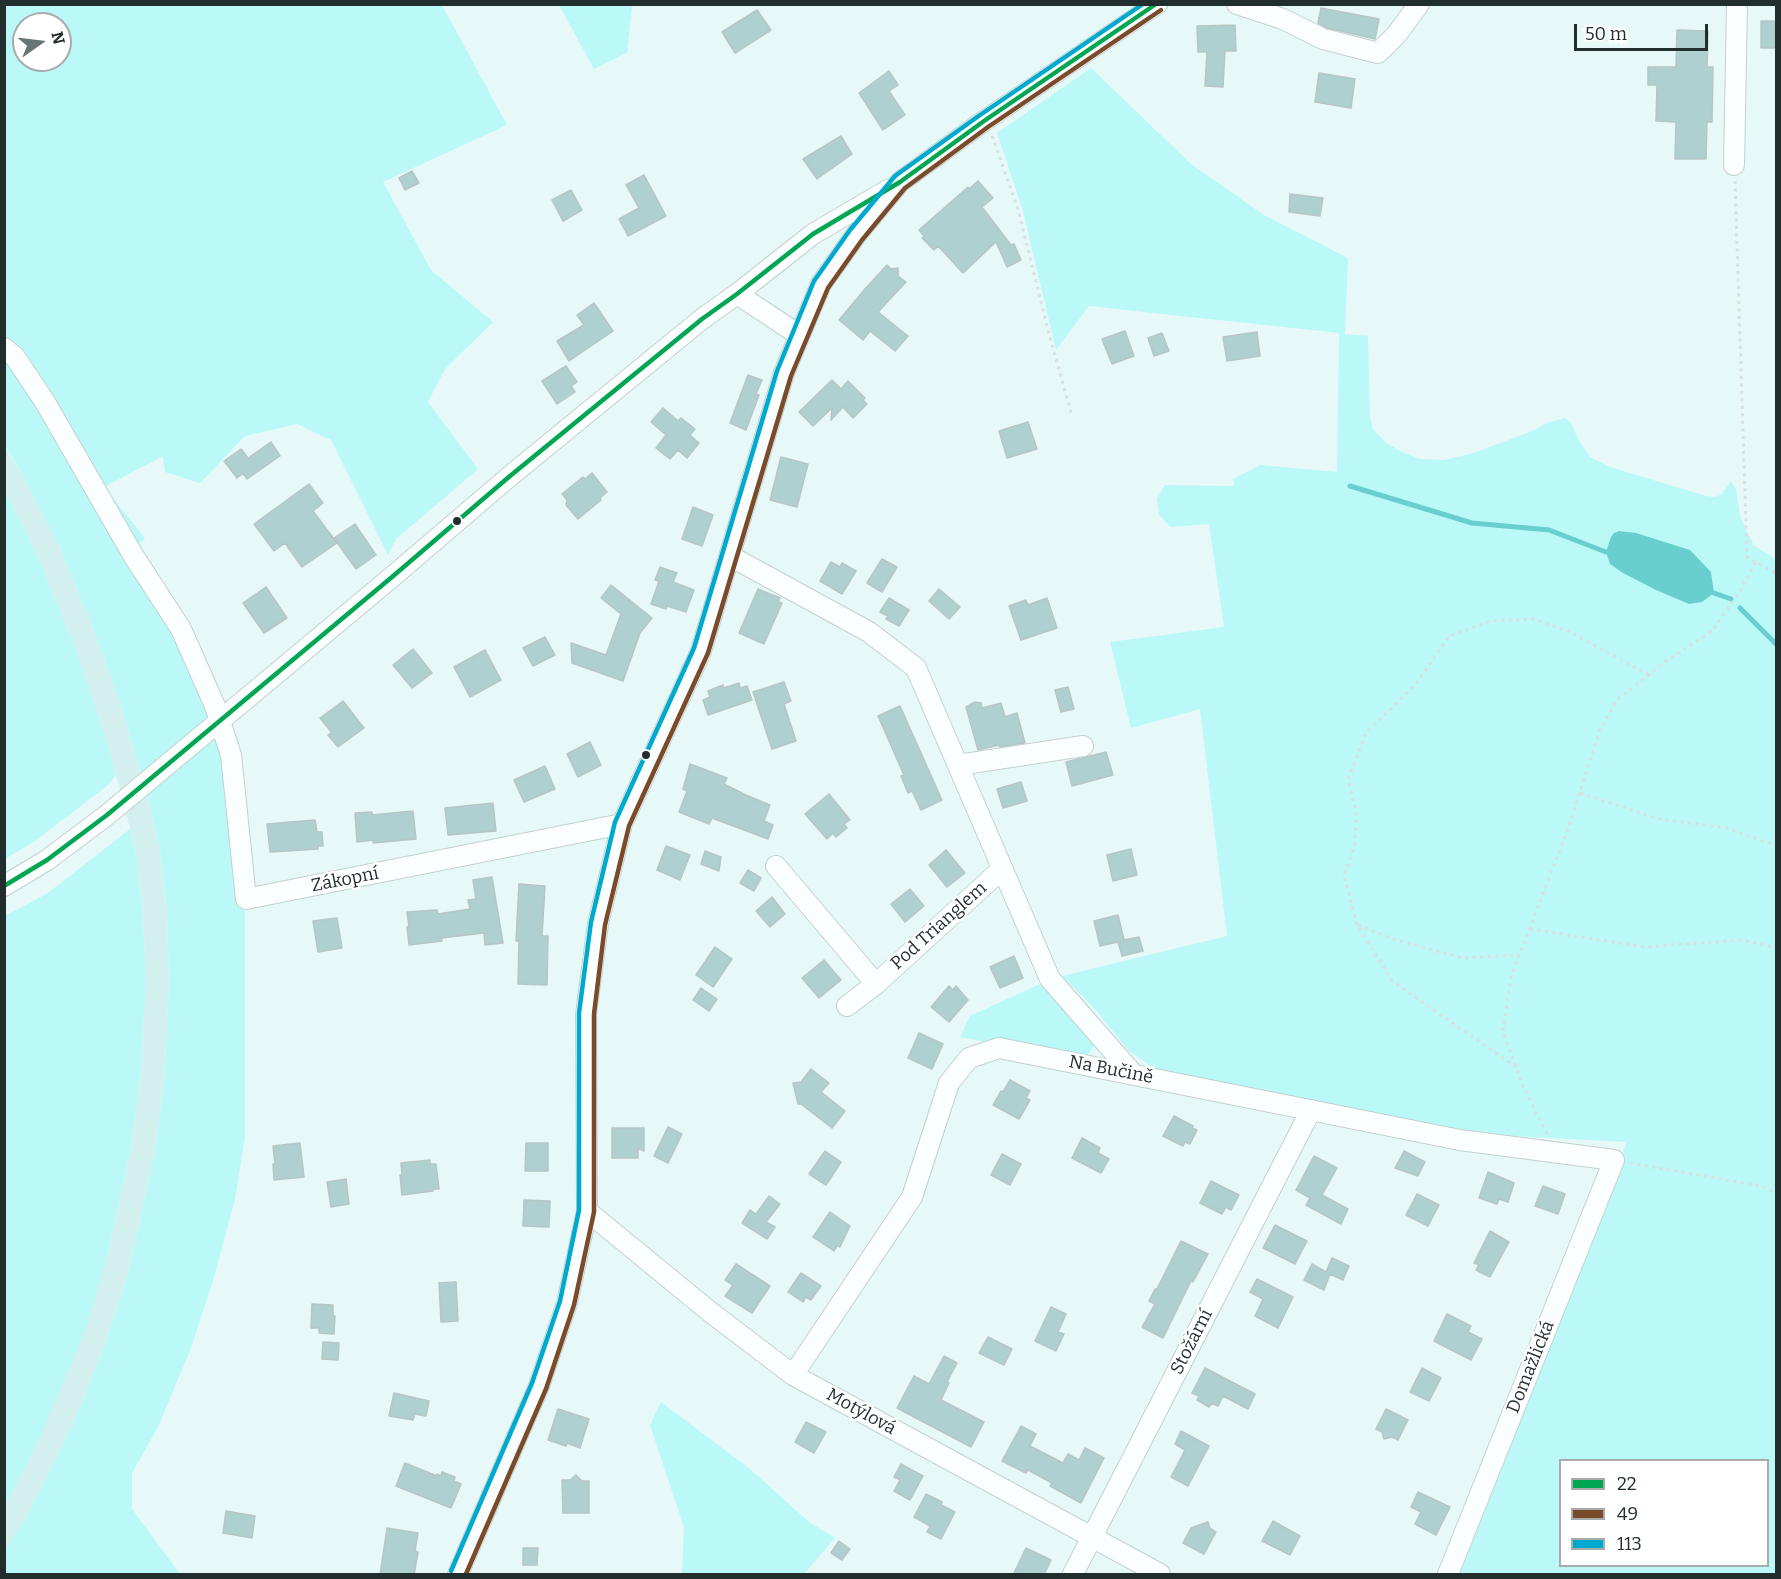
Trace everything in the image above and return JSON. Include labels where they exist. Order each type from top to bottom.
[{"type":"street","points":[[4,886],[47,860],[107,815],[510,476],[702,319],[813,234],[900,182],[984,121],[1157,4]]},
{"type":"street","points":[[1237,4],[1283,19],[1323,39],[1378,53],[1397,34],[1419,4]]},
{"type":"street","points":[[1734,165],[1737,4]]},
{"type":"street","points":[[458,1575],[539,1386],[567,1303],[587,1211],[586,1014],[598,924],[622,824],[701,651],[784,373],[821,284],[856,235],[900,182]]},
{"type":"street","points":[[737,294],[799,335]]},
{"type":"street","points":[[4,348],[15,357],[45,402],[133,555],[181,629],[216,724]]},
{"type":"street","points":[[730,556],[869,632],[916,668],[1050,979],[1134,1075]]},
{"type":"street","name":"Zákopní","points":[[216,724],[231,755],[246,899],[622,824]]},
{"type":"street","points":[[958,765],[1083,746]]},
{"type":"street","name":"Pod Trianglem","points":[[776,866],[876,984]]},
{"type":"street","name":"Pod Trianglem","points":[[847,1006],[876,984],[1002,869]]},
{"type":"street","name":"Na Bučině","points":[[793,1374],[912,1197],[949,1083],[969,1058],[999,1048],[1460,1140],[1614,1160]]},
{"type":"street","name":"Stožární","points":[[1073,1575],[1311,1110]]},
{"type":"street","name":"Domažlická","points":[[1448,1575],[1614,1160]]},
{"type":"street","name":"Motýlová","points":[[587,1211],[710,1311],[793,1374],[1160,1575]]},
{"type":"path","points":[[984,121],[991,134],[1018,209],[1072,416]]},
{"type":"path","points":[[1734,165],[1747,557],[1776,573]]},
{"type":"path","points":[[1556,1152],[1522,1086],[1503,1032],[1511,977],[1568,829],[1599,732],[1617,700],[1666,661],[1712,631],[1742,588],[1756,561]]},
{"type":"path","points":[[1516,1067],[1392,981],[1357,924],[1344,875],[1355,845],[1356,811],[1348,779],[1366,733],[1416,684],[1449,636],[1491,621],[1533,619],[1568,631],[1649,675]]},
{"type":"path","points":[[1580,793],[1659,819],[1727,828],[1776,844]]},
{"type":"path","points":[[1357,924],[1393,939],[1462,958],[1519,955]]},
{"type":"path","points":[[1530,929],[1645,947],[1742,940],[1776,948]]},
{"type":"path","points":[[1614,1160],[1761,1186],[1776,1193]]},
{"type":"shaded area","points":[[5,5],[442,5],[507,125],[383,182],[431,270],[493,322],[445,369],[428,402],[478,469],[396,539],[388,555],[331,440],[297,424],[245,436],[200,483],[165,472],[163,456],[104,487],[145,538],[127,559],[174,627],[227,756],[245,917],[245,1137],[235,1199],[213,1281],[191,1348],[158,1427],[132,1473],[132,1509],[180,1574],[5,1574],[4,1552],[27,1516],[81,1405],[105,1344],[128,1273],[155,1152],[164,1082],[169,984],[167,912],[160,850],[147,794],[121,706],[97,638],[60,547],[5,446]]},
{"type":"shaded area","points":[[559,5],[632,5],[627,53],[594,69]]},
{"type":"shaded area","points":[[1091,68],[1191,164],[1264,215],[1348,258],[1345,334],[1368,336],[1370,417],[1373,429],[1385,442],[1420,459],[1444,460],[1474,453],[1565,418],[1571,423],[1590,457],[1610,467],[1706,496],[1715,497],[1722,494],[1731,481],[1736,489],[1740,516],[1754,546],[1776,559],[1776,1574],[1458,1574],[1627,1142],[1474,1134],[1201,1082],[1154,1068],[1129,1051],[1094,1008],[1062,976],[1227,936],[1200,709],[1131,728],[1110,642],[1224,627],[1209,524],[1170,527],[1159,514],[1157,499],[1165,485],[1234,486],[1233,479],[1260,465],[1337,472],[1339,333],[1089,306],[1056,350],[1022,208],[997,133]]},
{"type":"shaded area","points":[[4,446],[24,478],[60,547],[97,638],[121,706],[147,794],[160,850],[167,912],[169,984],[164,1082],[155,1152],[128,1273],[105,1344],[81,1405],[27,1516],[5,1552],[5,1506],[38,1442],[105,1266],[131,1148],[140,1080],[146,983],[143,913],[136,854],[123,800],[98,714],[75,647],[38,557],[5,491]]},
{"type":"shaded area","points":[[5,491],[38,557],[75,647],[116,775],[107,786],[35,841],[5,859]]},
{"type":"shaded area","points":[[1619,531],[1636,533],[1690,550],[1711,572],[1714,593],[1702,602],[1689,604],[1623,573],[1610,564],[1606,552],[1611,537]]},
{"type":"shaded area","points":[[130,829],[136,854],[143,914],[146,983],[140,1080],[131,1148],[105,1266],[83,1336],[38,1442],[5,1506],[5,916],[48,893]]},
{"type":"shaded area","points":[[1042,983],[1097,1042],[1084,1060],[960,1037],[970,1016]]},
{"type":"shaded area","points":[[661,1402],[750,1469],[809,1522],[835,1538],[804,1574],[682,1574],[684,1527],[650,1425]]},
{"type":"building","points":[[1321,8],[1379,19],[1375,39],[1327,28],[1318,23]]},
{"type":"building","points":[[757,10],[771,30],[735,53],[722,32]]},
{"type":"building","points":[[1761,21],[1776,21],[1776,48],[1761,48]]},
{"type":"building","points":[[1235,25],[1236,51],[1225,51],[1223,87],[1205,86],[1207,52],[1198,52],[1197,26]]},
{"type":"building","points":[[1677,30],[1708,31],[1707,67],[1713,67],[1712,122],[1707,122],[1706,159],[1675,159],[1676,122],[1656,121],[1657,85],[1648,85],[1648,67],[1676,67]]},
{"type":"building","points":[[889,71],[898,85],[889,91],[905,115],[883,130],[859,93]]},
{"type":"building","points":[[1319,73],[1355,79],[1351,108],[1315,102]]},
{"type":"building","points":[[841,136],[852,154],[817,179],[803,159]]},
{"type":"building","points":[[412,171],[419,183],[405,190],[399,178]]},
{"type":"building","points":[[644,175],[666,216],[628,236],[619,219],[639,208],[626,185]]},
{"type":"building","points":[[978,181],[993,198],[982,207],[1011,245],[1014,244],[1021,260],[1007,267],[996,242],[963,273],[938,246],[934,250],[922,238],[924,236],[919,230]]},
{"type":"building","points":[[571,190],[582,210],[563,221],[552,200]]},
{"type":"building","points":[[1290,194],[1323,198],[1320,216],[1289,212]]},
{"type":"building","points":[[887,265],[891,269],[898,268],[898,276],[906,282],[878,312],[908,336],[895,351],[870,331],[863,340],[839,320]]},
{"type":"building","points":[[594,303],[613,331],[569,361],[557,341],[584,325],[577,315]]},
{"type":"building","points":[[1125,331],[1134,356],[1112,364],[1102,339]]},
{"type":"building","points":[[1257,332],[1260,356],[1227,361],[1223,337]]},
{"type":"building","points":[[1162,333],[1169,351],[1154,356],[1148,338]]},
{"type":"building","points":[[566,366],[577,382],[571,386],[575,392],[557,404],[542,381]]},
{"type":"building","points":[[748,375],[762,380],[746,430],[730,423]]},
{"type":"building","points":[[832,380],[841,389],[848,381],[865,398],[863,400],[867,404],[853,418],[843,407],[831,420],[832,408],[813,426],[799,412]]},
{"type":"building","points":[[663,408],[678,421],[681,418],[695,429],[690,435],[699,443],[687,458],[678,450],[670,459],[656,448],[666,435],[651,422]]},
{"type":"building","points":[[1028,422],[1037,449],[1007,458],[999,431]]},
{"type":"building","points":[[271,442],[280,456],[247,479],[243,473],[237,478],[224,461],[241,449],[248,458]]},
{"type":"building","points":[[781,457],[808,464],[797,507],[770,500]]},
{"type":"building","points":[[592,473],[607,492],[578,519],[566,505],[567,500],[562,494],[583,477],[585,479]]},
{"type":"building","points":[[309,484],[323,503],[313,511],[337,543],[302,567],[285,543],[274,551],[254,524]]},
{"type":"building","points":[[693,507],[713,515],[702,546],[682,539]]},
{"type":"building","points":[[355,524],[376,555],[356,569],[334,538]]},
{"type":"building","points":[[882,559],[897,567],[882,592],[867,583]]},
{"type":"building","points":[[831,562],[840,567],[842,563],[856,571],[842,594],[820,581]]},
{"type":"building","points":[[660,567],[677,573],[673,582],[694,590],[686,612],[651,604],[659,581],[655,580]]},
{"type":"building","points":[[611,585],[652,618],[640,633],[623,681],[572,663],[571,643],[606,655],[621,614],[601,598]]},
{"type":"building","points":[[266,587],[287,618],[264,633],[243,603]]},
{"type":"building","points":[[758,589],[780,598],[778,602],[782,603],[764,644],[739,633]]},
{"type":"building","points":[[939,589],[960,607],[949,619],[929,601]]},
{"type":"building","points":[[889,598],[909,610],[899,626],[886,619],[888,616],[880,612]]},
{"type":"building","points":[[1047,598],[1057,628],[1021,640],[1009,606],[1026,600],[1028,605]]},
{"type":"building","points":[[545,637],[555,655],[533,666],[523,648]]},
{"type":"building","points":[[413,649],[432,673],[412,688],[393,665]]},
{"type":"building","points":[[485,650],[501,680],[470,697],[454,667]]},
{"type":"building","points":[[784,682],[791,701],[784,704],[796,741],[772,749],[753,692]]},
{"type":"building","points":[[739,683],[740,688],[747,686],[752,700],[708,715],[703,700],[710,697],[708,691],[723,685],[724,688]]},
{"type":"building","points":[[1068,687],[1074,709],[1061,712],[1055,690]]},
{"type":"building","points":[[343,701],[364,728],[338,747],[328,735],[332,733],[320,718]]},
{"type":"building","points":[[975,702],[981,703],[982,708],[1001,703],[1005,717],[1017,713],[1025,743],[1000,747],[999,745],[978,750],[966,707]]},
{"type":"building","points":[[900,706],[942,800],[921,810],[912,791],[908,793],[901,776],[904,775],[878,716]]},
{"type":"building","points":[[590,742],[601,765],[578,777],[567,754]]},
{"type":"building","points":[[1106,752],[1113,775],[1072,786],[1066,762]]},
{"type":"building","points":[[690,764],[727,778],[724,784],[770,805],[764,821],[773,825],[768,839],[712,818],[709,824],[679,812],[687,791],[683,789]]},
{"type":"building","points":[[545,766],[555,789],[524,802],[514,780]]},
{"type":"building","points":[[1021,782],[1027,801],[1003,808],[997,789]]},
{"type":"building","points":[[829,794],[850,820],[844,824],[847,828],[836,837],[833,833],[827,839],[805,814]]},
{"type":"building","points":[[493,803],[496,831],[448,835],[445,808]]},
{"type":"building","points":[[413,811],[416,839],[373,843],[373,840],[357,842],[355,813],[372,812],[372,815]]},
{"type":"building","points":[[315,820],[317,832],[322,832],[323,846],[318,846],[318,849],[270,852],[267,824]]},
{"type":"building","points":[[666,846],[690,855],[680,880],[657,870]]},
{"type":"building","points":[[1131,849],[1137,875],[1113,881],[1107,855]]},
{"type":"building","points":[[946,850],[965,873],[947,887],[929,865]]},
{"type":"building","points":[[705,851],[721,857],[719,871],[701,864]]},
{"type":"building","points":[[748,870],[761,878],[754,891],[740,883]]},
{"type":"building","points":[[492,877],[503,943],[485,945],[484,933],[441,938],[442,941],[409,945],[407,912],[437,910],[438,914],[470,909],[468,900],[476,899],[473,880]]},
{"type":"building","points":[[519,884],[545,886],[542,936],[548,936],[547,985],[518,984],[519,941],[516,941]]},
{"type":"building","points":[[910,889],[924,906],[905,922],[891,904]]},
{"type":"building","points":[[772,897],[785,914],[770,927],[756,911]]},
{"type":"building","points":[[1118,915],[1124,940],[1139,937],[1143,951],[1122,956],[1118,942],[1100,946],[1094,921]]},
{"type":"building","points":[[337,918],[342,948],[318,952],[313,921]]},
{"type":"building","points":[[715,947],[732,959],[713,987],[696,975]]},
{"type":"building","points":[[1014,956],[1023,978],[1000,988],[990,967]]},
{"type":"building","points":[[824,960],[841,980],[819,998],[802,978]]},
{"type":"building","points":[[949,986],[953,990],[956,986],[968,1000],[949,1022],[931,1007]]},
{"type":"building","points":[[701,988],[717,999],[709,1011],[693,1000]]},
{"type":"building","points":[[919,1033],[943,1044],[932,1069],[908,1058]]},
{"type":"building","points":[[811,1069],[829,1083],[821,1092],[845,1111],[832,1128],[798,1104],[793,1083],[801,1082]]},
{"type":"building","points":[[1010,1080],[1030,1091],[1026,1098],[1030,1100],[1019,1119],[993,1105]]},
{"type":"building","points":[[1174,1116],[1197,1130],[1190,1144],[1185,1142],[1183,1146],[1163,1136]]},
{"type":"building","points":[[668,1127],[682,1134],[668,1163],[654,1156]]},
{"type":"building","points":[[612,1128],[644,1128],[644,1151],[638,1148],[638,1158],[612,1158]]},
{"type":"building","points":[[1082,1138],[1100,1148],[1098,1153],[1109,1159],[1101,1173],[1072,1158]]},
{"type":"building","points":[[300,1143],[304,1177],[274,1180],[273,1146]]},
{"type":"building","points":[[526,1143],[548,1143],[548,1171],[525,1171]]},
{"type":"building","points":[[825,1151],[841,1162],[826,1185],[809,1174]]},
{"type":"building","points":[[1404,1151],[1425,1162],[1418,1176],[1395,1168]]},
{"type":"building","points":[[1002,1154],[1021,1164],[1010,1185],[991,1175]]},
{"type":"building","points":[[1314,1156],[1337,1168],[1322,1195],[1348,1209],[1341,1224],[1306,1205],[1310,1198],[1296,1190]]},
{"type":"building","points":[[430,1160],[430,1164],[436,1164],[439,1189],[402,1195],[401,1163]]},
{"type":"building","points":[[1488,1172],[1514,1183],[1508,1202],[1499,1199],[1497,1204],[1479,1198]]},
{"type":"building","points":[[346,1179],[349,1204],[331,1207],[327,1182]]},
{"type":"building","points":[[1211,1181],[1239,1195],[1231,1210],[1226,1207],[1222,1214],[1200,1203]]},
{"type":"building","points":[[1543,1186],[1565,1194],[1558,1214],[1535,1206]]},
{"type":"building","points":[[1417,1194],[1439,1205],[1428,1226],[1406,1215]]},
{"type":"building","points":[[769,1196],[780,1204],[766,1222],[775,1227],[767,1239],[742,1223],[750,1210],[756,1214]]},
{"type":"building","points":[[524,1200],[550,1201],[549,1227],[523,1226]]},
{"type":"building","points":[[830,1212],[850,1226],[840,1247],[837,1246],[834,1251],[813,1237]]},
{"type":"building","points":[[1275,1225],[1307,1241],[1295,1264],[1263,1248]]},
{"type":"building","points":[[1490,1231],[1509,1242],[1490,1277],[1476,1270],[1479,1265],[1474,1263]]},
{"type":"building","points":[[1181,1241],[1208,1254],[1193,1282],[1191,1281],[1163,1338],[1142,1327],[1155,1304],[1149,1301]]},
{"type":"building","points":[[1332,1258],[1349,1266],[1343,1280],[1330,1274],[1324,1290],[1304,1280],[1312,1264],[1326,1272]]},
{"type":"building","points":[[736,1264],[770,1286],[752,1313],[725,1296],[733,1285],[725,1280]]},
{"type":"building","points":[[801,1273],[821,1286],[811,1300],[806,1297],[803,1302],[788,1292]]},
{"type":"building","points":[[1257,1279],[1293,1297],[1278,1328],[1255,1316],[1263,1299],[1250,1292]]},
{"type":"building","points":[[456,1282],[458,1321],[441,1322],[439,1283]]},
{"type":"building","points":[[312,1304],[333,1305],[334,1334],[319,1333],[319,1328],[311,1328]]},
{"type":"building","points":[[1051,1307],[1066,1314],[1058,1332],[1064,1334],[1056,1351],[1035,1341]]},
{"type":"building","points":[[1447,1314],[1471,1326],[1468,1332],[1482,1339],[1471,1360],[1434,1341]]},
{"type":"building","points":[[988,1337],[1012,1349],[1004,1365],[979,1353]]},
{"type":"building","points":[[323,1342],[339,1343],[338,1360],[322,1359]]},
{"type":"building","points":[[944,1356],[957,1363],[941,1400],[984,1422],[971,1447],[897,1408],[914,1376],[929,1384]]},
{"type":"building","points":[[1205,1368],[1255,1394],[1248,1409],[1223,1396],[1218,1406],[1212,1403],[1209,1407],[1197,1400],[1199,1396],[1192,1393]]},
{"type":"building","points":[[1422,1368],[1441,1378],[1429,1401],[1410,1392]]},
{"type":"building","points":[[394,1393],[429,1401],[426,1416],[415,1414],[413,1420],[389,1416]]},
{"type":"building","points":[[558,1409],[589,1419],[580,1448],[548,1440]]},
{"type":"building","points":[[1386,1409],[1408,1420],[1398,1440],[1392,1437],[1384,1439],[1382,1432],[1376,1429]]},
{"type":"building","points":[[806,1422],[826,1432],[814,1453],[795,1442]]},
{"type":"building","points":[[1021,1426],[1036,1434],[1030,1446],[1063,1463],[1068,1454],[1079,1460],[1085,1448],[1104,1458],[1081,1503],[1050,1486],[1052,1483],[1028,1470],[1026,1473],[1002,1461]]},
{"type":"building","points":[[1181,1431],[1209,1446],[1188,1486],[1171,1477],[1185,1450],[1175,1444]]},
{"type":"building","points":[[405,1463],[437,1476],[437,1474],[441,1476],[442,1472],[455,1477],[454,1481],[461,1484],[451,1508],[396,1486]]},
{"type":"building","points":[[901,1464],[923,1476],[910,1500],[894,1491],[900,1480],[894,1477]]},
{"type":"building","points":[[576,1475],[582,1481],[589,1481],[589,1513],[563,1513],[562,1480],[570,1480]]},
{"type":"building","points":[[1418,1492],[1450,1507],[1436,1535],[1415,1524],[1421,1512],[1411,1507]]},
{"type":"building","points":[[926,1494],[955,1512],[941,1539],[927,1532],[930,1526],[914,1517]]},
{"type":"building","points":[[226,1511],[255,1516],[252,1538],[223,1533]]},
{"type":"building","points":[[1273,1521],[1300,1536],[1290,1555],[1262,1541]]},
{"type":"building","points":[[1208,1522],[1210,1528],[1216,1532],[1204,1554],[1183,1543],[1191,1528]]},
{"type":"building","points":[[387,1528],[418,1533],[415,1551],[418,1552],[414,1575],[380,1575]]},
{"type":"building","points":[[839,1541],[850,1549],[842,1560],[831,1553]]},
{"type":"building","points":[[523,1548],[538,1548],[537,1565],[523,1565]]},
{"type":"building","points":[[1026,1548],[1051,1560],[1044,1575],[1013,1575]]},
{"type":"waterway","points":[[1350,486],[1472,523],[1549,530],[1606,552]]},
{"type":"waterway","points":[[1714,593],[1731,599]]},
{"type":"waterway","points":[[1740,608],[1776,644]]},
{"type":"transit line","name":"113","points":[[451,1571],[532,1383],[560,1301],[579,1210],[579,1013],[591,922],[615,822],[694,648],[777,371],[814,281],[850,230],[895,176],[1143,4]]},
{"type":"transit line","name":"22","points":[[4,886],[47,860],[107,815],[510,476],[702,319],[813,234],[900,182],[984,121],[1156,4]]},
{"type":"transit line","name":"49","points":[[466,1574],[546,1389],[574,1305],[594,1212],[594,1014],[605,925],[629,826],[708,653],[791,376],[828,288],[862,240],[905,188],[988,127],[1161,10]]}]
